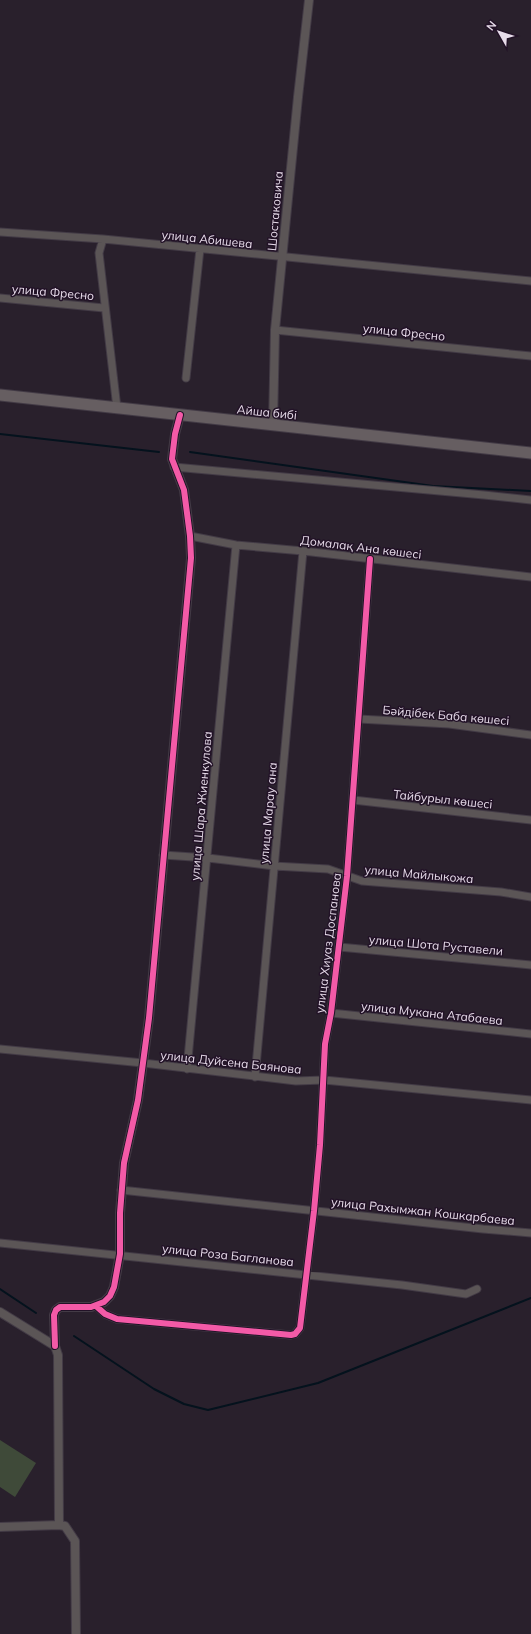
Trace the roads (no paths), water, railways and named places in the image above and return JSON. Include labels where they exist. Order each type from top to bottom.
[{"type":"main road","name":"Айша бибі","points":[[0,395],[531,453]]},
{"type":"street","name":"Шостаковича","points":[[273,425],[275,330],[309,0]]},
{"type":"street","name":"улица Абишева","points":[[0,232],[103,239],[531,281]]},
{"type":"street","points":[[103,239],[98,254],[117,408]]},
{"type":"street","points":[[186,378],[200,249]]},
{"type":"street","name":"улица Фресно","points":[[0,298],[104,308]]},
{"type":"street","name":"улица Фресно","points":[[275,330],[531,356]]},
{"type":"street","points":[[59,1525],[58,1355],[54,1315],[56,1310],[60,1307],[96,1306],[104,1302],[110,1296],[114,1286],[120,1254],[121,1190],[124,1163],[133,1126],[149,1018],[190,558],[190,536],[184,490],[173,463],[175,434],[180,415]]},
{"type":"street","points":[[173,463],[531,500]]},
{"type":"street","name":"Домалақ Ана көшесі","points":[[190,536],[236,545],[303,551],[531,577]]},
{"type":"street","name":"улица Шара Жиенкулова","points":[[187,1069],[208,858],[236,545]]},
{"type":"street","name":"улица Марау ана","points":[[255,1077],[303,551]]},
{"type":"street","name":"улица Хиуаз Доспанова","points":[[96,1306],[105,1314],[116,1319],[291,1335],[295,1334],[300,1328],[314,1211],[324,1080],[325,1044],[331,1013],[347,876],[370,559]]},
{"type":"street","name":"Бәйдібек Баба көшесі","points":[[359,718],[449,724],[531,735]]},
{"type":"street","name":"Тайбурыл көшесі","points":[[353,800],[531,820]]},
{"type":"street","name":"улица Майлыкожа","points":[[163,855],[208,858],[274,866],[328,869],[362,881],[501,892],[531,897]]},
{"type":"street","name":"улица Шота Руставели","points":[[339,947],[531,965]]},
{"type":"street","name":"улица Мукана Атабаева","points":[[331,1013],[531,1034]]},
{"type":"street","name":"улица Дуйсена Баянова","points":[[0,1050],[143,1063],[296,1081],[324,1080],[531,1100]]},
{"type":"street","name":"улица Рахымжан Кошкарбаева","points":[[121,1190],[531,1233]]},
{"type":"street","name":"улица Роза Багланова","points":[[0,1243],[120,1254],[402,1285],[466,1294],[477,1289]]},
{"type":"street","points":[[0,1312],[56,1346]]},
{"type":"street","points":[[0,1527],[65,1526],[75,1541],[76,1634]]},
{"type":"waterway","points":[[0,434],[159,452]]},
{"type":"waterway","points":[[190,452],[433,486],[531,491]]},
{"type":"waterway","points":[[0,1289],[36,1313]]},
{"type":"waterway","points":[[74,1336],[154,1389],[184,1404],[208,1410],[318,1383],[531,1298]]}]
